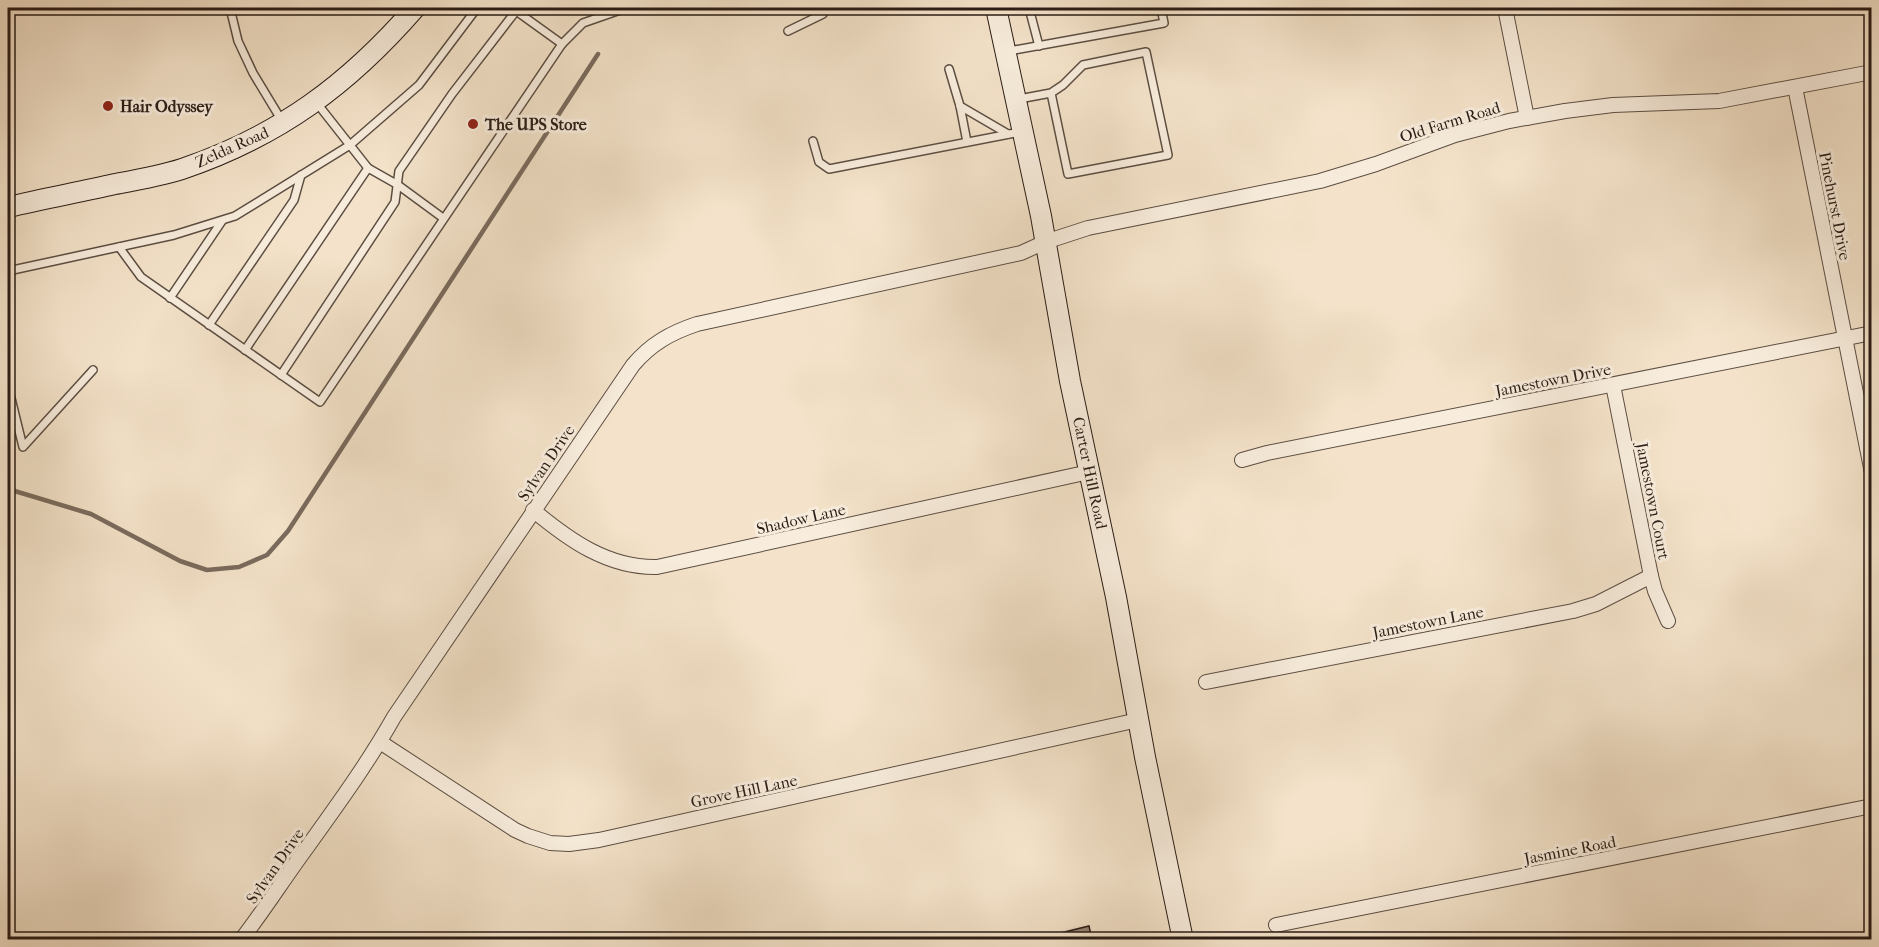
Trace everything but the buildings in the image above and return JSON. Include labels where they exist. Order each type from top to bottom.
[{"type":"main road","name":"Zelda Road","points":[[8,207],[180,169],[235,149],[284,123],[316,101],[361,65],[415,8]]},
{"type":"main road","name":"Carter Hill Road","points":[[996,8],[1016,99],[1015,133],[1045,242],[1070,381],[1116,597],[1138,720],[1183,939]]},
{"type":"street","points":[[1505,8],[1527,118]]},
{"type":"street","name":"Old Farm Road","points":[[1045,242],[1088,228],[1320,181],[1376,164],[1455,135],[1527,118],[1613,105],[1719,101],[1872,72]]},
{"type":"street","name":"Pinehurst Drive","points":[[1795,87],[1872,473]]},
{"type":"street","name":"Sylvan Drive","points":[[241,939],[269,904],[356,781],[394,717],[533,510],[633,365],[649,347],[666,336],[697,324],[1021,253],[1045,242]]},
{"type":"street","name":"Jamestown Drive","points":[[1242,460],[1872,333]]},
{"type":"street","name":"Jamestown Court","points":[[1613,385],[1651,576],[1668,621]]},
{"type":"street","name":"Shadow Lane","points":[[533,510],[589,550],[607,559],[633,566],[657,567],[1089,472]]},
{"type":"street","name":"Jamestown Lane","points":[[1206,682],[1573,611],[1596,604],[1651,576]]},
{"type":"street","name":"Grove Hill Lane","points":[[380,742],[515,830],[550,843],[568,844],[622,835],[1138,720]]},
{"type":"street","name":"Jasmine Road","points":[[1276,925],[1872,807]]},
{"type":"lane","points":[[230,8],[238,41],[253,73],[284,123]]},
{"type":"lane","points":[[8,271],[174,235],[235,216],[350,145],[419,85],[477,8]]},
{"type":"lane","points":[[119,247],[141,277],[320,402],[562,44],[583,23],[615,9],[626,8]]},
{"type":"lane","points":[[788,31],[823,14],[823,8]]},
{"type":"lane","points":[[1029,8],[1039,46]]},
{"type":"lane","points":[[1006,52],[1164,22],[1161,8]]},
{"type":"lane","points":[[280,375],[395,202],[399,171],[514,9],[562,44]]},
{"type":"lane","points":[[1016,99],[1051,93],[1083,66],[1146,52],[1168,155],[1068,174],[1051,93]]},
{"type":"lane","points":[[949,69],[960,106],[967,142]]},
{"type":"lane","points":[[316,101],[368,168],[398,185],[443,218]]},
{"type":"lane","points":[[960,106],[1015,133]]},
{"type":"lane","points":[[813,141],[819,162],[829,169],[1015,133]]},
{"type":"lane","points":[[245,350],[368,168]]},
{"type":"lane","points":[[209,325],[294,200],[301,175]]},
{"type":"lane","points":[[170,298],[222,221]]},
{"type":"lane","points":[[8,386],[10,410],[23,447],[93,370]]},
{"type":"waterway","points":[[8,489],[91,514],[180,561],[207,570],[239,567],[267,555],[288,531],[598,54]]},
{"type":"place","name":"Hair Odyssey","points":[[108,106]]},
{"type":"place","name":"The UPS Store","points":[[473,124]]}]
